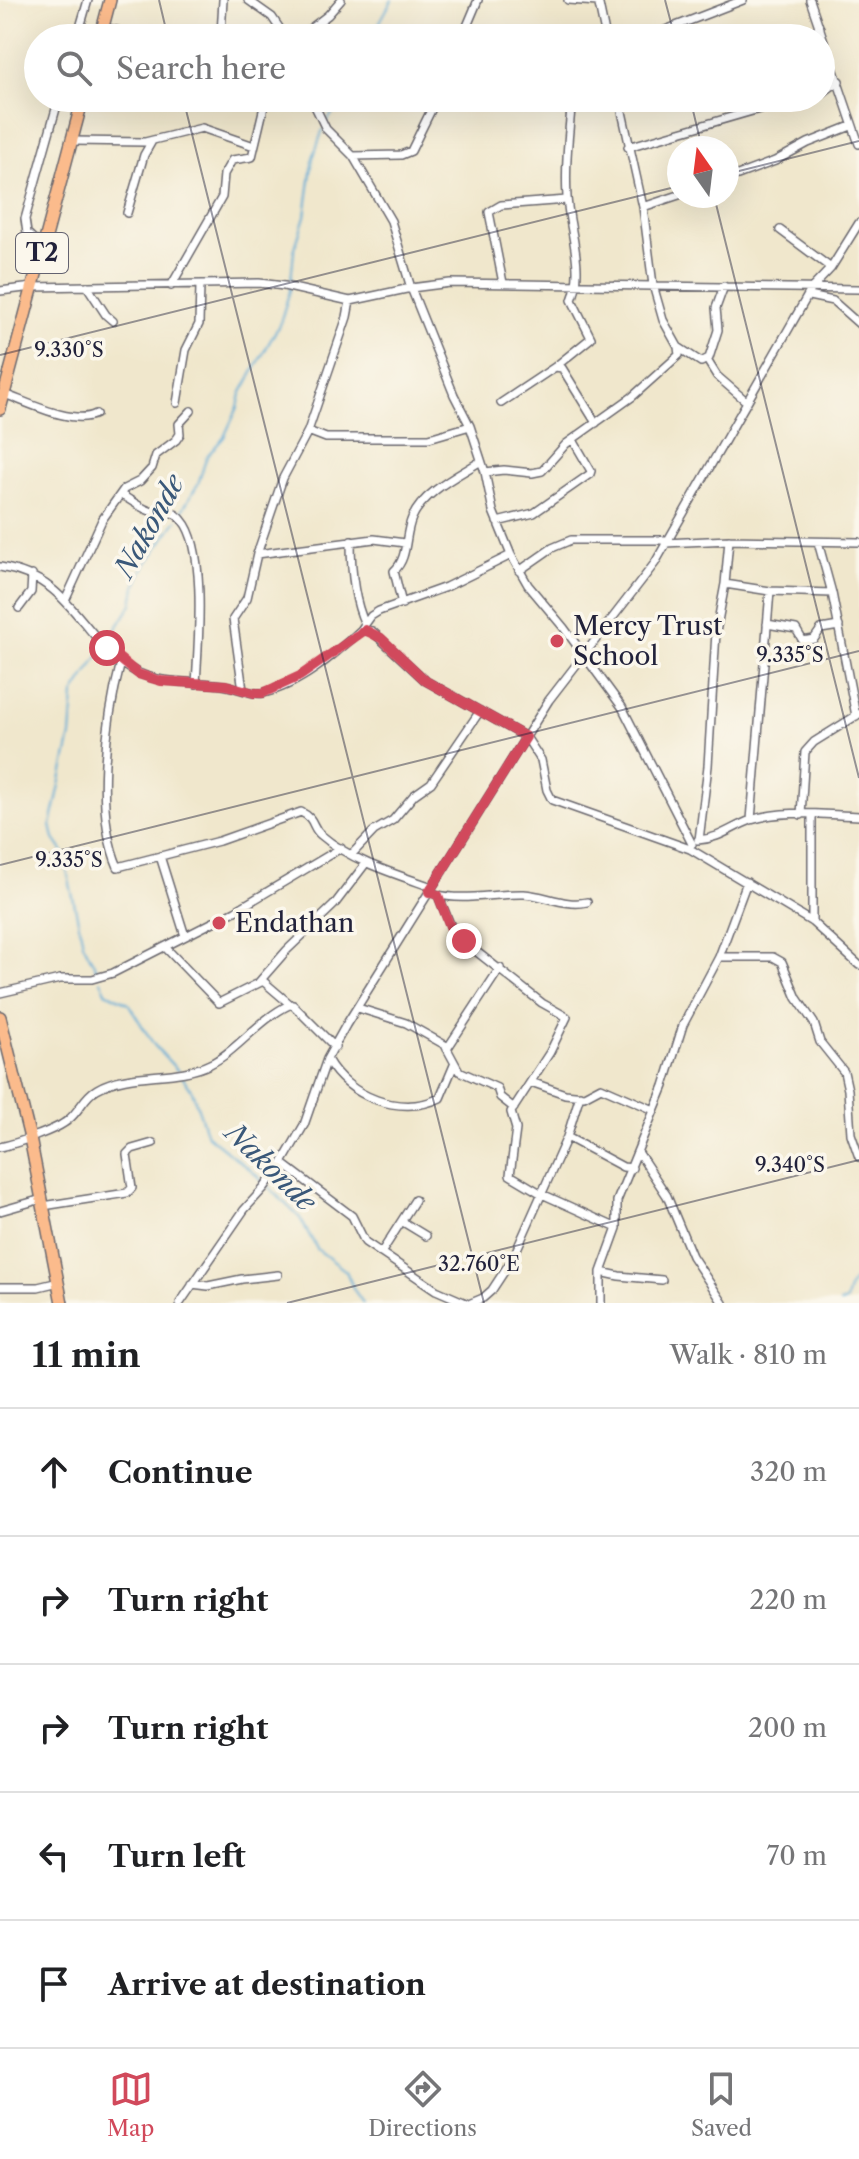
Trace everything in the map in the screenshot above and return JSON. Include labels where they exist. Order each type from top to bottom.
[{"type":"highway","points":[[103,24],[110,0]]},
{"type":"highway","name":"T2","points":[[0,409],[79,112]]},
{"type":"highway","points":[[0,1017],[3,1047],[30,1138],[62,1303]]},
{"type":"street","points":[[81,24],[88,0]]},
{"type":"street","points":[[222,24],[223,0]]},
{"type":"street","points":[[248,0],[268,13],[275,24]]},
{"type":"street","points":[[316,24],[341,0]]},
{"type":"street","points":[[468,24],[478,0]]},
{"type":"street","points":[[568,0],[598,1],[603,24]]},
{"type":"street","points":[[681,24],[743,0]]},
{"type":"street","points":[[812,0],[819,24]]},
{"type":"street","points":[[835,70],[859,144]]},
{"type":"street","points":[[835,84],[839,81]]},
{"type":"street","points":[[43,248],[27,233],[25,219],[55,112]]},
{"type":"street","points":[[171,286],[222,197],[224,174],[232,160],[250,159],[262,112]]},
{"type":"street","points":[[318,112],[326,129],[353,156],[391,221],[411,288],[454,395],[470,426],[497,522],[519,571],[622,707],[694,844]]},
{"type":"street","points":[[353,156],[407,154],[430,112]]},
{"type":"street","points":[[501,403],[555,367],[591,338],[572,300],[578,285],[567,200],[565,145],[570,112]]},
{"type":"street","points":[[485,472],[539,472],[573,440],[679,355],[678,347],[663,320],[653,285],[643,207],[622,112]]},
{"type":"street","points":[[628,147],[749,112]]},
{"type":"street","points":[[739,174],[851,126]]},
{"type":"street","points":[[72,141],[152,141],[207,128],[254,146]]},
{"type":"street","points":[[127,213],[144,155],[152,141]]},
{"type":"street","points":[[643,207],[667,199]]},
{"type":"street","points":[[503,283],[489,212],[501,205],[567,200]]},
{"type":"street","points":[[180,1303],[244,1210],[282,1163],[304,1125],[327,1059],[358,1008],[549,700],[642,583],[811,292],[831,268],[859,223]]},
{"type":"street","points":[[780,230],[831,268]]},
{"type":"street","points":[[0,303],[1,291],[33,287],[259,283],[350,301],[450,283],[724,286],[811,292],[859,289]]},
{"type":"street","points":[[177,403],[186,350],[199,324],[200,285]]},
{"type":"street","points":[[87,286],[113,321]]},
{"type":"street","points":[[678,347],[701,362],[707,360],[717,337],[719,325],[716,311],[724,286]]},
{"type":"street","points":[[811,292],[833,301],[859,324]]},
{"type":"street","points":[[243,690],[233,621],[247,598],[257,554],[283,478],[308,431],[350,301]]},
{"type":"street","points":[[707,360],[717,376],[746,401]]},
{"type":"street","points":[[555,367],[562,368],[596,423]]},
{"type":"street","points":[[4,394],[62,415],[85,418],[96,414]]},
{"type":"street","points":[[65,601],[102,520],[126,487],[140,481],[152,468],[156,455],[176,440],[180,434],[179,424],[191,411]]},
{"type":"street","points":[[308,431],[326,438],[429,438],[470,426]]},
{"type":"street","points":[[497,522],[534,513],[591,473],[573,440]]},
{"type":"street","points":[[402,604],[394,573],[404,558],[405,543],[416,510],[441,487],[481,461]]},
{"type":"street","points":[[121,495],[152,512],[166,510],[181,519],[196,547],[196,684]]},
{"type":"street","points":[[257,554],[374,539],[405,543]]},
{"type":"street","points":[[519,571],[552,548],[571,540],[859,542]]},
{"type":"street","points":[[694,844],[709,752],[715,639],[729,540]]},
{"type":"street","points":[[351,541],[353,581],[363,627],[381,638],[426,681],[526,737],[540,756],[552,800],[694,844],[747,882],[812,922],[857,959]]},
{"type":"street","points":[[801,815],[805,752],[814,742],[858,715],[818,542]]},
{"type":"street","points":[[0,567],[32,575],[48,584],[121,662],[138,674],[263,693],[326,660],[375,613],[446,587],[511,555]]},
{"type":"street","points":[[19,608],[31,594],[32,575]]},
{"type":"street","points":[[725,584],[770,591],[832,593]]},
{"type":"street","points":[[751,820],[770,591]]},
{"type":"street","points":[[767,624],[796,629],[803,641],[814,639],[821,629],[839,626]]},
{"type":"street","points":[[121,662],[112,695],[106,746],[106,813],[118,867],[231,837],[301,812],[313,820],[318,834],[366,863],[433,891],[525,894],[577,904],[587,902]]},
{"type":"street","points":[[352,854],[374,831],[393,820],[414,795],[431,783],[480,711]]},
{"type":"street","points":[[812,815],[812,922]]},
{"type":"street","points":[[694,844],[712,840],[751,820],[769,816],[859,816]]},
{"type":"street","points":[[0,993],[60,979],[100,978],[235,911],[341,848]]},
{"type":"street","points":[[160,856],[185,936]]},
{"type":"street","points":[[165,947],[219,1003],[259,982],[334,905],[366,863]]},
{"type":"street","points":[[601,1303],[601,1272],[617,1228],[617,1201],[654,1110],[683,1025],[719,957],[747,882]]},
{"type":"street","points":[[433,891],[454,934],[542,1003],[567,1017],[550,1052],[511,1112],[516,1129],[510,1174],[542,1194],[617,1228]]},
{"type":"street","points":[[719,957],[773,957],[782,962],[797,998],[814,1023],[820,1042],[844,1072],[850,1130],[859,1157]]},
{"type":"street","points":[[447,1049],[500,968]]},
{"type":"street","points":[[259,982],[267,982],[335,1047]]},
{"type":"street","points":[[0,1147],[30,1138],[69,1120],[86,1097],[102,1086],[186,1071],[212,1063],[263,1020],[291,1005]]},
{"type":"street","points":[[358,1008],[406,1023],[447,1049],[459,1071],[497,1088],[500,1097],[514,1108]]},
{"type":"street","points":[[327,1059],[336,1075],[348,1085],[393,1106],[438,1099],[454,1065]]},
{"type":"street","points":[[531,1082],[565,1094],[589,1095],[601,1087],[654,1110]]},
{"type":"street","points":[[282,1163],[352,1216],[364,1241],[447,1300],[468,1303],[483,1298],[492,1290],[525,1234],[567,1137],[580,1095]]},
{"type":"street","points":[[567,1137],[623,1167],[632,1168]]},
{"type":"street","points":[[0,1211],[42,1202],[127,1193],[132,1188],[126,1157],[128,1152],[153,1143]]},
{"type":"street","points":[[638,1152],[667,1196],[692,1256],[723,1303]]},
{"type":"street","points":[[381,1253],[415,1200]]},
{"type":"street","points":[[403,1222],[426,1236]]},
{"type":"street","points":[[601,1272],[662,1280]]},
{"type":"street","points":[[192,1284],[208,1286],[278,1275]]},
{"type":"street","points":[[0,1287],[38,1287],[59,1282]]},
{"type":"waterway","name":"Nakonde","points":[[379,24],[392,0]]},
{"type":"waterway","name":"Nakonde","points":[[326,123],[333,112]]},
{"type":"waterway","name":"Nakonde","points":[[180,514],[198,484],[207,456],[224,437],[241,394],[280,323],[290,290],[294,251],[305,216],[313,158],[323,129]]},
{"type":"waterway","name":"Nakonde","points":[[106,645],[132,604],[135,587],[145,566],[177,520]]},
{"type":"waterway","name":"Nakonde","points":[[99,974],[83,943],[63,852],[54,839],[51,825],[71,736],[74,694],[102,650]]},
{"type":"waterway","name":"Nakonde","points":[[101,981],[106,992],[128,1003],[154,1045],[178,1071]]},
{"type":"waterway","name":"Nakonde","points":[[182,1076],[192,1091],[207,1135],[253,1172],[300,1218],[317,1249],[346,1271],[363,1303]]},
{"type":"waterway","points":[[840,1303],[846,1301],[850,1286],[859,1274]]},
{"type":"place","name":"Mercy Trust School","points":[[557,641]]},
{"type":"place","name":"Endathan","points":[[219,923]]},
{"type":"route","points":[[107,648],[138,674],[161,681],[226,685],[263,693],[326,660],[361,630],[372,631],[426,681],[526,737],[429,892],[438,895],[451,929],[464,941]]}]
